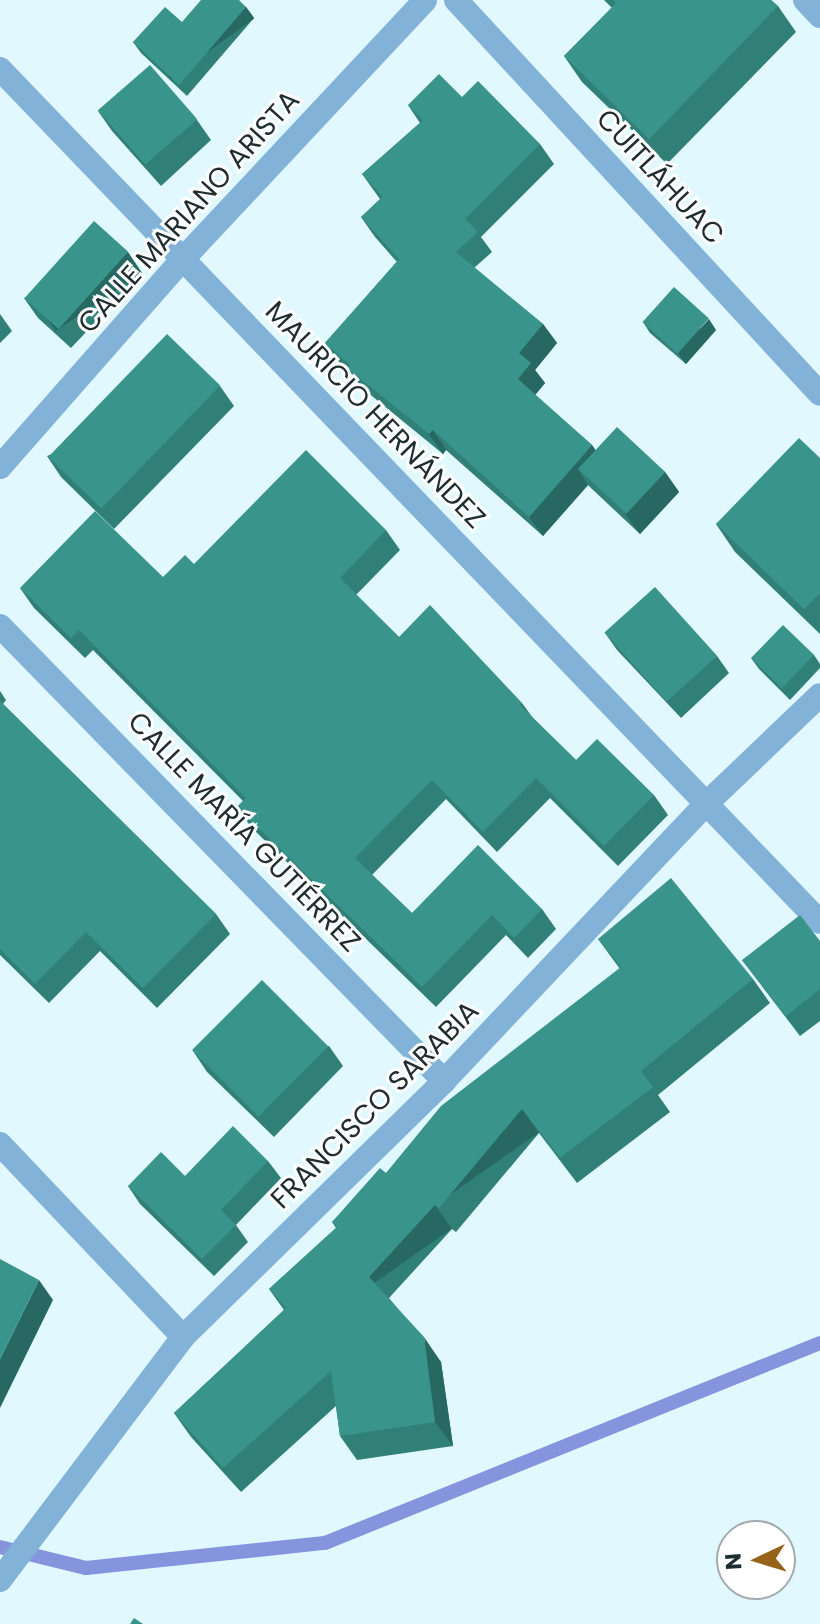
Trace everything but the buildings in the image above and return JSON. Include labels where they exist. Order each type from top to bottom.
[{"type":"street","name":"CALLE MARIANO ARISTA","points":[[0,467],[183,259],[425,0]]},
{"type":"street","name":"CUITLÁHUAC","points":[[456,0],[820,394]]},
{"type":"street","points":[[805,0],[820,16]]},
{"type":"street","name":"MAURICIO HERNÁNDEZ","points":[[0,69],[820,922]]},
{"type":"street","name":"CALLE MARÍA GUTIÉRREZ","points":[[0,626],[444,1081]]},
{"type":"street","name":"FRANCISCO SARABIA","points":[[0,1580],[183,1337],[444,1081],[707,803],[820,695]]},
{"type":"street","points":[[0,1144],[183,1337]]},
{"type":"waterway","points":[[0,1547],[86,1568],[325,1543],[820,1343]]}]
